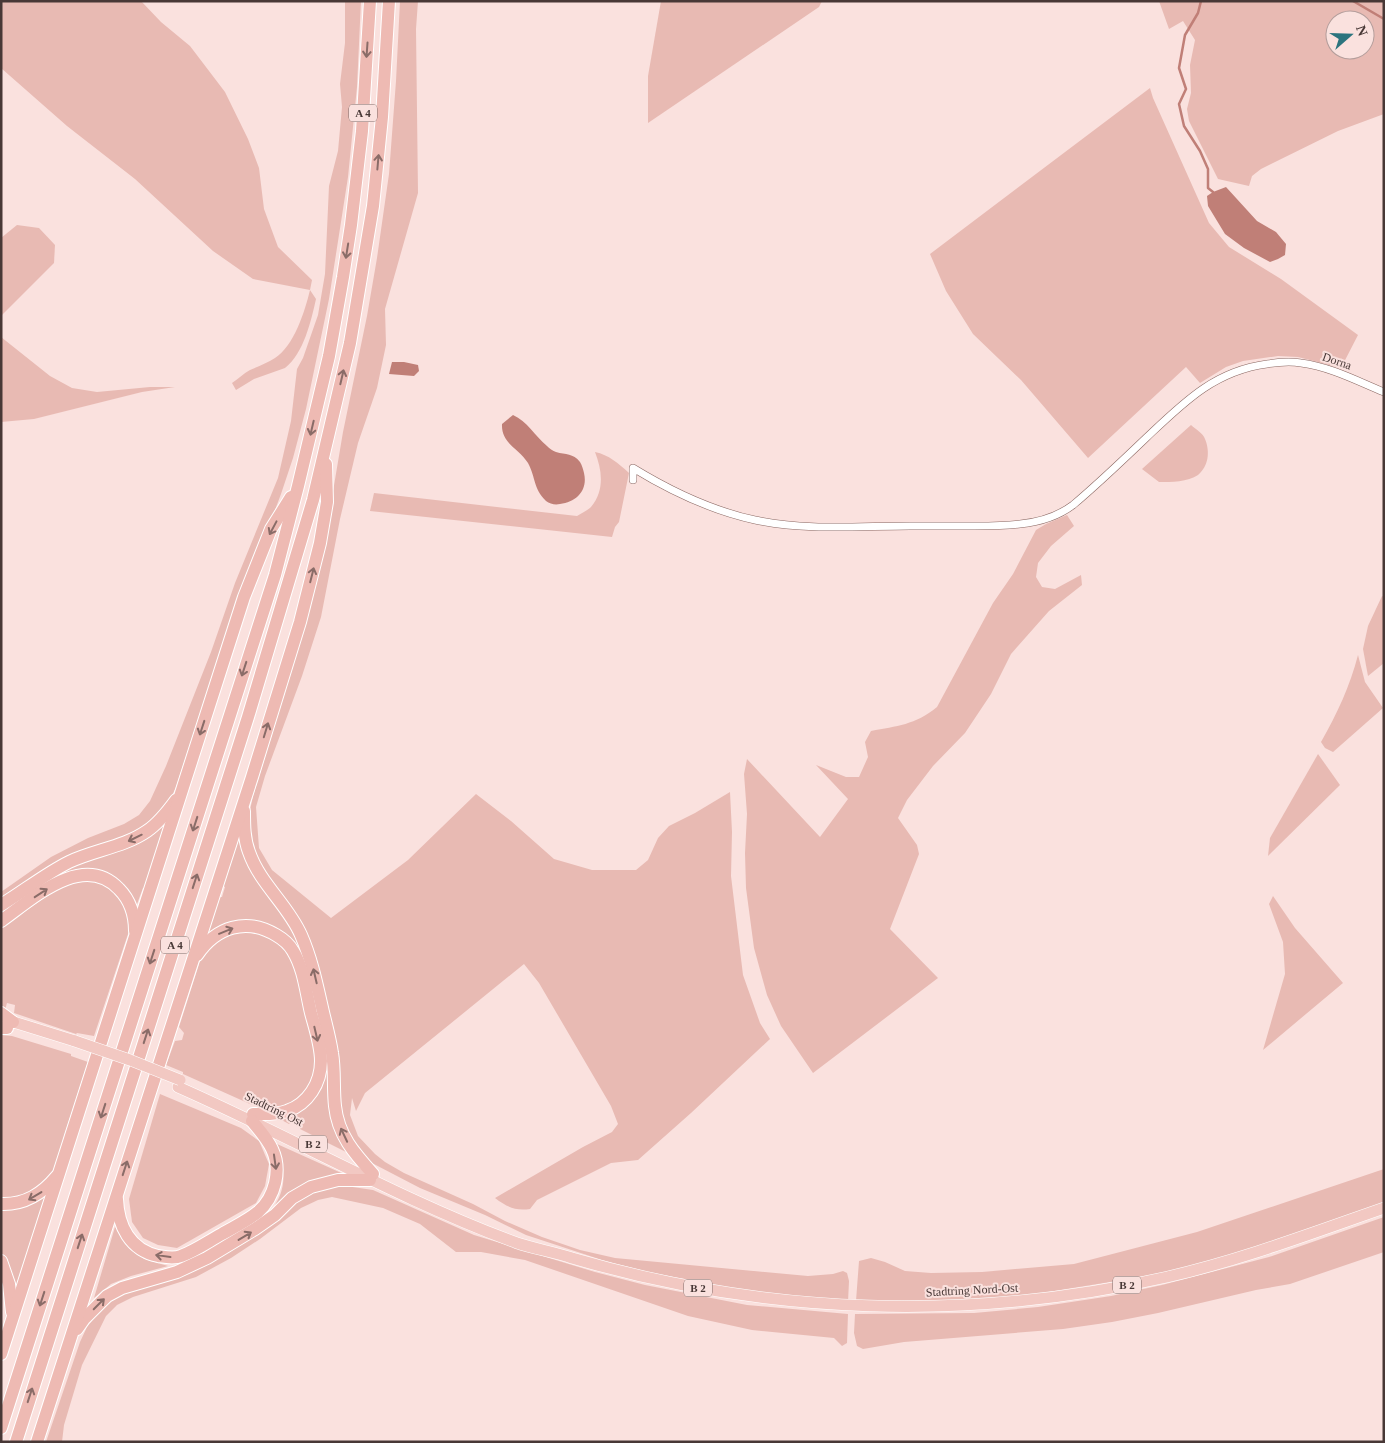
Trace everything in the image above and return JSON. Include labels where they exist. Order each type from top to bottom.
[{"type":"highway","name":"A 4","points":[[1,1428],[275,575],[329,356],[351,225],[362,132],[370,1]]},
{"type":"highway","name":"A 4","points":[[16,1442],[248,717],[313,500],[350,343],[373,206],[382,117],[389,1]]},
{"type":"highway","points":[[37,1442],[300,622],[320,543],[327,502],[326,447]]},
{"type":"highway","points":[[1,1354],[244,597],[272,529],[298,486]]},
{"type":"highway","points":[[1,906],[54,870],[91,853],[119,845],[148,831],[160,820],[182,792]]},
{"type":"highway","points":[[244,799],[245,838],[254,865],[293,918],[311,961],[332,1053],[335,1106],[338,1123],[355,1155],[372,1177]]},
{"type":"highway","points":[[1,921],[40,893],[64,879],[79,874],[94,875],[118,887],[126,896],[132,908],[135,939]]},
{"type":"highway","points":[[117,1193],[118,1212],[129,1238],[139,1248],[151,1254],[180,1257],[245,1221],[266,1204],[276,1177],[276,1162],[272,1150],[252,1117],[286,1112],[295,1108],[312,1093],[320,1078],[321,1061],[319,1045],[301,968],[292,950],[284,940],[268,930],[252,926],[237,927],[216,935],[206,943],[191,963]]},
{"type":"highway","points":[[1,1013],[5,1024]]},
{"type":"highway","name":"Stadtring Ost","points":[[5,1024],[130,1060],[252,1117]]},
{"type":"highway","name":"B 2","points":[[252,1117],[372,1177]]},
{"type":"highway","points":[[1,1204],[18,1203],[38,1195],[48,1187],[60,1172]]},
{"type":"highway","points":[[69,1342],[84,1318],[107,1296],[122,1288],[177,1272],[207,1258],[255,1229],[275,1215],[292,1198],[311,1187],[338,1180],[372,1177]]},
{"type":"highway","name":"Stadtring Nord-Ost","points":[[372,1177],[533,1242],[555,1253],[612,1270],[696,1288],[771,1299],[816,1304],[878,1307],[976,1305],[1079,1294],[1169,1276],[1258,1252],[1384,1208]]},
{"type":"highway","points":[[1,1261],[9,1284],[12,1302],[12,1322]]},
{"type":"street","name":"Dorna","points":[[633,480],[634,468],[702,503],[754,520],[787,525],[997,526],[1028,523],[1050,518],[1073,505],[1185,402],[1212,382],[1244,368],[1281,362],[1303,363],[1329,369],[1384,392]]},
{"type":"shaded area","points":[[1,1],[141,1],[161,22],[190,46],[225,92],[248,139],[259,168],[264,209],[278,247],[312,280],[310,290],[253,279],[213,251],[135,179],[67,126],[1,68]]},
{"type":"shaded area","points":[[345,1],[361,1],[357,87],[348,177],[329,299],[306,409],[281,494],[208,689],[176,787],[169,802],[147,826],[1,902],[1,892],[51,857],[88,838],[124,824],[139,815],[150,801],[166,766],[211,652],[235,583],[278,478],[291,421],[297,369],[303,358],[318,315],[325,274],[329,186],[338,151],[342,107],[340,84],[345,43]]},
{"type":"shaded area","points":[[400,1],[418,1],[416,29],[418,193],[385,309],[386,345],[377,388],[358,443],[340,519],[321,617],[302,676],[265,776],[256,807],[259,848],[272,870],[331,918],[408,860],[476,794],[511,821],[554,859],[592,870],[636,870],[648,860],[658,838],[669,826],[730,792],[732,832],[731,876],[743,975],[760,1023],[770,1039],[638,1160],[611,1163],[537,1200],[530,1209],[511,1208],[495,1198],[612,1132],[618,1124],[611,1106],[539,983],[524,964],[365,1093],[356,1111],[352,1098],[350,1115],[358,1136],[385,1162],[404,1173],[542,1237],[580,1250],[615,1258],[808,1276],[833,1274],[843,1271],[847,1273],[849,1281],[848,1302],[758,1293],[648,1272],[602,1260],[526,1235],[485,1215],[420,1188],[370,1162],[361,1154],[350,1137],[342,1118],[317,968],[265,874],[251,842],[249,815],[285,692],[324,545],[343,432],[367,316],[389,174]]},
{"type":"shaded area","points":[[661,1],[822,1],[819,7],[648,123],[648,76]]},
{"type":"shaded area","points":[[1159,1],[1384,1],[1384,114],[1338,131],[1261,169],[1252,176],[1249,186],[1218,179],[1189,121],[1187,109],[1191,93],[1190,65],[1195,40],[1183,21],[1169,29]]},
{"type":"shaded area","points":[[1150,88],[1209,223],[1229,247],[1281,279],[1358,335],[1341,368],[1298,357],[1278,356],[1243,361],[1226,367],[1200,383],[1186,367],[1088,458],[1021,380],[973,334],[946,291],[930,254]]},
{"type":"shaded area","points":[[1226,187],[1257,221],[1276,232],[1286,244],[1285,255],[1270,262],[1244,248],[1225,234],[1208,206],[1207,196]]},
{"type":"shaded area","points":[[17,225],[39,228],[55,245],[54,263],[1,316],[1,238]]},
{"type":"shaded area","points":[[310,290],[316,299],[312,317],[302,345],[292,362],[285,368],[254,379],[236,390],[232,383],[248,371],[275,358],[288,345],[302,318]]},
{"type":"shaded area","points":[[1,337],[50,376],[72,388],[97,392],[150,387],[175,387],[142,392],[34,419],[1,422]]},
{"type":"shaded area","points":[[392,362],[418,365],[419,371],[414,376],[389,374]]},
{"type":"shaded area","points":[[513,415],[523,421],[551,449],[572,456],[580,462],[585,479],[583,490],[576,498],[566,503],[551,504],[542,496],[528,463],[507,441],[502,431],[502,424]]},
{"type":"shaded area","points":[[1191,425],[1204,437],[1208,448],[1208,458],[1198,475],[1174,482],[1159,482],[1142,469]]},
{"type":"shaded area","points":[[595,452],[609,457],[629,473],[619,522],[615,527],[612,537],[370,511],[374,493],[577,516],[591,507],[599,494],[601,473]]},
{"type":"shaded area","points":[[1067,515],[1074,526],[1051,546],[1038,563],[1036,577],[1042,587],[1055,589],[1081,575],[1082,585],[1049,611],[1011,654],[991,694],[965,733],[933,766],[907,800],[898,818],[917,845],[919,854],[890,929],[938,978],[813,1073],[781,1026],[767,995],[754,948],[746,888],[747,814],[744,774],[747,759],[820,837],[848,799],[816,765],[846,777],[859,777],[868,757],[865,742],[871,731],[913,721],[937,707],[993,603],[1013,574],[1036,530]]},
{"type":"shaded area","points":[[1382,596],[1384,597],[1384,663],[1368,676],[1363,649],[1368,626]]},
{"type":"shaded area","points":[[1358,655],[1365,682],[1383,708],[1333,752],[1325,748],[1321,742],[1342,700]]},
{"type":"shaded area","points":[[1318,754],[1340,785],[1268,856],[1270,838]]},
{"type":"shaded area","points":[[164,822],[167,825],[147,889],[143,888],[137,904],[137,913],[92,870],[78,869],[64,873],[1,917],[1,911],[59,871]]},
{"type":"shaded area","points":[[240,828],[301,943],[350,1154],[300,1129],[301,1126],[292,1121],[289,1124],[276,1117],[319,1089],[306,972],[262,923],[209,936],[206,934],[218,897],[222,897],[225,887],[222,885]]},
{"type":"shaded area","points":[[95,880],[112,887],[128,912],[129,931],[94,1036],[76,1034],[14,1013],[15,1005],[7,1003],[5,1010],[1,1006],[1,928],[69,881]]},
{"type":"shaded area","points":[[1273,896],[1295,928],[1343,983],[1263,1050],[1285,974],[1283,942],[1269,904]]},
{"type":"shaded area","points":[[239,931],[263,932],[282,944],[296,967],[316,1056],[316,1072],[309,1088],[287,1107],[265,1109],[250,1104],[166,1065],[175,1041],[182,1040],[184,1033],[179,1027],[201,958],[218,939]]},
{"type":"shaded area","points":[[1,1035],[12,1036],[71,1054],[71,1056],[88,1062],[60,1154],[52,1173],[32,1195],[1,1201]]},
{"type":"shaded area","points":[[160,1094],[241,1128],[259,1141],[269,1164],[265,1186],[256,1203],[177,1248],[158,1245],[143,1238],[132,1222],[129,1199]]},
{"type":"shaded area","points":[[277,1144],[348,1176],[290,1195],[275,1205],[282,1190],[284,1175]]},
{"type":"shaded area","points":[[1384,1169],[1384,1204],[1251,1250],[1186,1268],[1023,1296],[973,1300],[856,1301],[859,1261],[871,1258],[905,1271],[931,1273],[982,1272],[1074,1264],[1197,1232]]},
{"type":"shaded area","points":[[339,1185],[373,1190],[474,1235],[595,1272],[645,1285],[747,1305],[848,1314],[847,1343],[842,1346],[834,1338],[752,1330],[688,1316],[525,1260],[481,1252],[456,1252],[420,1224],[383,1208],[332,1197],[318,1200],[301,1208],[260,1239],[231,1258],[196,1277],[133,1297],[117,1305],[106,1316],[82,1365],[64,1425],[62,1442],[46,1442],[80,1342],[87,1327],[99,1312],[124,1293],[179,1277],[300,1199],[319,1189]]},
{"type":"shaded area","points":[[48,1193],[16,1296],[5,1259],[1,1252],[1,1208]]},
{"type":"shaded area","points":[[1384,1217],[1384,1252],[1290,1284],[1112,1322],[1063,1329],[904,1342],[863,1349],[857,1346],[854,1333],[855,1314],[974,1313],[1038,1307],[1111,1296],[1162,1285],[1269,1257]]},
{"type":"shaded area","points":[[115,1227],[130,1249],[144,1259],[168,1266],[131,1276],[111,1284],[94,1298]]},
{"type":"waterway","points":[[1201,1],[1198,13],[1185,35],[1179,68],[1186,89],[1179,104],[1184,126],[1200,151],[1208,169],[1208,188],[1213,192]]},
{"type":"waterway","points":[[1353,1],[1384,19]]}]
